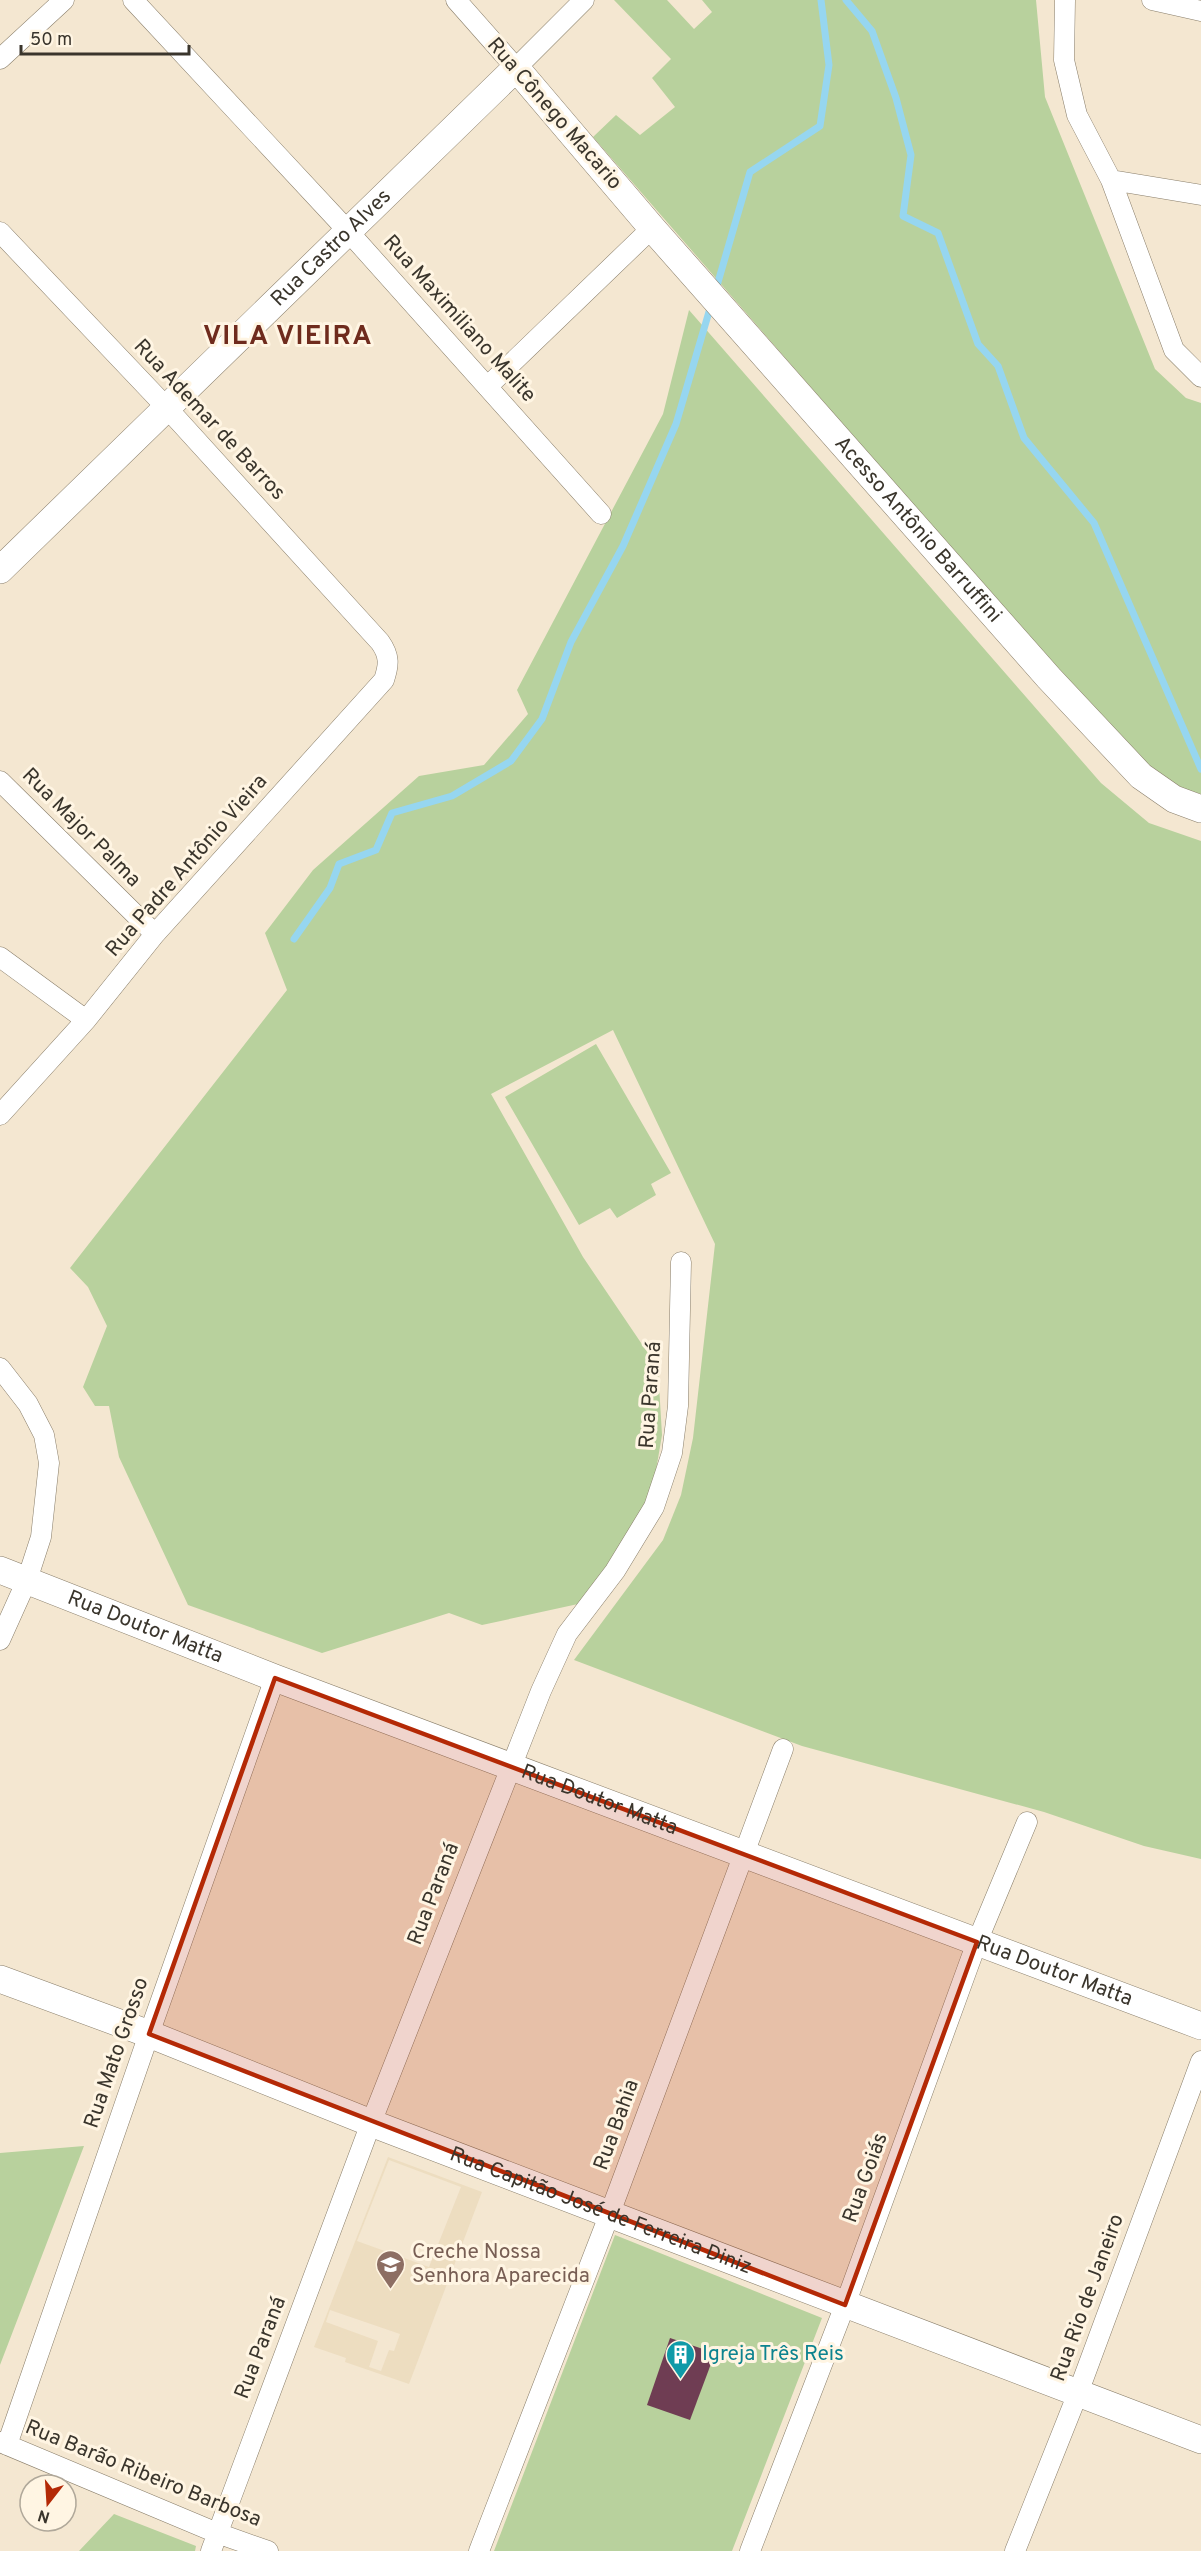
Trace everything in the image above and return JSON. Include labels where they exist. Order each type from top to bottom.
[{"type":"street","points":[[0,59],[64,0]]},
{"type":"street","name":"Rua Maximiliano Malite","points":[[133,0],[347,230],[601,514]]},
{"type":"street","name":"Rua Cônego Macario","points":[[456,0],[652,228]]},
{"type":"street","name":"Rua Castro Alves","points":[[0,570],[584,0]]},
{"type":"street","points":[[1065,0],[1064,60],[1077,115],[1111,180],[1174,350],[1201,376]]},
{"type":"street","points":[[1152,0],[1201,10]]},
{"type":"street","points":[[1111,180],[1201,195]]},
{"type":"street","points":[[488,386],[652,228]]},
{"type":"street","name":"Acesso Antônio Barruffini","points":[[652,228],[1049,678],[1141,776],[1174,799],[1201,810]]},
{"type":"street","name":"Rua Ademar de Barros","points":[[0,231],[167,408],[380,642]]},
{"type":"street","name":"Rua Padre Antônio Vieira","points":[[0,1115],[86,1020],[155,934],[384,680],[389,667],[387,652],[380,642]]},
{"type":"street","name":"Rua Major Palma","points":[[0,781],[155,934]]},
{"type":"street","points":[[0,957],[86,1020]]},
{"type":"street","name":"Rua Paraná","points":[[214,2542],[371,2123],[510,1766],[567,1634],[620,1562],[654,1507],[672,1453],[678,1406],[681,1262]]},
{"type":"street","points":[[0,1368],[28,1404],[44,1435],[49,1463],[41,1537],[27,1580],[0,1640]]},
{"type":"street","name":"Rua Doutor Matta","points":[[0,1570],[275,1678],[1201,2026]]},
{"type":"street","name":"Rua Mato Grosso","points":[[4,2444],[275,1678]]},
{"type":"street","name":"Rua Bahia","points":[[479,2551],[610,2213],[783,1749]]},
{"type":"street","name":"Rua Goiás","points":[[750,2551],[845,2306],[977,1942],[1027,1822]]},
{"type":"street","name":"Rua Capitão José de Ferreira Diniz","points":[[0,1979],[149,2034],[371,2123],[610,2213],[845,2306],[1201,2440]]},
{"type":"street","name":"Rua Rio de Janeiro","points":[[1015,2551],[1078,2393],[1201,2061]]},
{"type":"street","name":"Rua Barão Ribeiro Barbosa","points":[[4,2444],[214,2542],[268,2551]]},
{"type":"highlighted area","points":[[275,1678],[977,1942],[845,2305],[149,2034]]},
{"type":"shaded area","name":"Creche Nossa Senhora Aparecida","points":[[388,2157],[482,2192],[409,2384],[345,2362],[346,2358],[314,2347]],"holes":[[[389,2160],[461,2187],[429,2267],[357,2241]],[[330,2310],[400,2334],[394,2351],[389,2350],[381,2371],[369,2367],[378,2341],[326,2322]]]},
{"type":"green space","points":[[614,0],[667,0],[694,29],[712,12],[702,0],[1036,0],[1045,97],[1155,369],[1186,398],[1201,403],[1201,794],[1181,788],[1136,761],[593,137],[616,115],[640,135],[675,107],[652,78],[671,59]]},
{"type":"green space","points":[[689,310],[1101,783],[1149,823],[1201,841],[1201,1859],[1144,1846],[1044,1812],[802,1746],[574,1660],[663,1540],[681,1495],[693,1438],[715,1244],[613,1030],[491,1094],[583,1257],[658,1368],[662,1435],[653,1488],[639,1525],[578,1604],[482,1625],[449,1613],[322,1653],[188,1605],[119,1457],[109,1406],[95,1406],[83,1387],[107,1326],[88,1287],[70,1268],[287,990],[265,933],[313,870],[419,776],[484,765],[528,714],[517,690],[663,414]]},
{"type":"green space","points":[[596,1044],[671,1173],[651,1184],[656,1195],[617,1218],[610,1208],[579,1225],[505,1097]]},
{"type":"green space","points":[[84,2146],[0,2365],[0,2153]]},
{"type":"green space","points":[[615,2235],[822,2318],[732,2551],[494,2551]]},
{"type":"green space","points":[[114,2514],[196,2546],[195,2551],[79,2551]]},
{"type":"building","name":"Igreja Três Reis","points":[[670,2338],[715,2353],[690,2420],[647,2405]]},
{"type":"waterway","points":[[716,289],[750,172],[820,126],[829,65],[821,0]]},
{"type":"waterway","points":[[846,0],[872,31],[896,98],[911,155],[903,216],[938,233],[978,344],[998,366],[1024,438],[1094,523],[1201,769]]},
{"type":"waterway","points":[[294,939],[330,888],[339,864],[376,850],[392,813],[452,796],[511,761],[542,719],[571,642],[623,546],[676,424],[711,305]]},
{"type":"place","name":"Creche Nossa Senhora Aparecida","points":[[391,2290]]},
{"type":"place","name":"Igreja Três Reis","points":[[681,2380]]},
{"type":"district","name":"VILA VIEIRA","points":[[288,337]]}]
